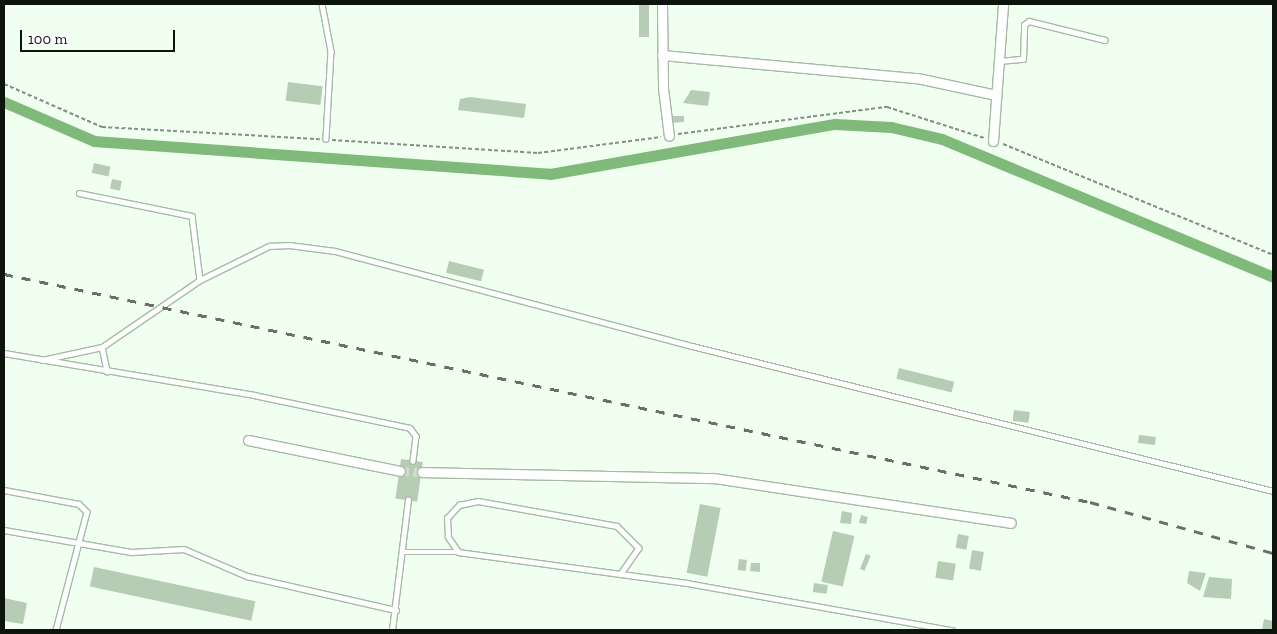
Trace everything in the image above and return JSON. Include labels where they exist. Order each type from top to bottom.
[{"type":"street","points":[[662,4],[662,55],[669,136]]},
{"type":"street","points":[[993,140],[1003,4]]},
{"type":"street","points":[[662,55],[918,78],[996,95]]},
{"type":"street","points":[[248,440],[400,470]]},
{"type":"street","points":[[422,472],[714,478],[1011,524]]},
{"type":"lane","points":[[322,4],[331,51],[326,139]]},
{"type":"lane","points":[[999,61],[1022,59],[1024,25],[1029,21],[1105,40]]},
{"type":"lane","points":[[79,193],[192,216],[200,280]]},
{"type":"lane","points":[[42,360],[102,347],[200,280],[269,246],[335,251],[692,346],[1273,491]]},
{"type":"lane","points":[[102,347],[107,371]]},
{"type":"lane","points":[[4,353],[410,428],[416,436],[413,461]]},
{"type":"lane","points":[[4,490],[80,504],[87,512],[82,544],[69,567],[68,600],[56,630]]},
{"type":"lane","points":[[392,630],[396,610],[408,500]]},
{"type":"lane","points":[[458,552],[448,537],[447,518],[459,505],[478,501],[616,526],[639,548],[621,574]]},
{"type":"lane","points":[[4,530],[132,552],[184,549],[248,576],[396,610]]},
{"type":"lane","points":[[402,552],[458,552],[621,574],[952,630]]},
{"type":"path","points":[[4,84],[102,126],[538,153],[887,107],[993,140],[1273,256]]},
{"type":"building","points":[[639,4],[649,4],[649,37],[639,37]]},
{"type":"building","points":[[288,82],[323,86],[320,105],[286,101]]},
{"type":"building","points":[[691,90],[710,92],[708,106],[683,103]]},
{"type":"building","points":[[470,97],[526,104],[524,118],[458,110],[460,99]]},
{"type":"building","points":[[670,116],[684,116],[684,122],[671,123]]},
{"type":"building","points":[[94,163],[111,167],[108,177],[92,173]]},
{"type":"building","points":[[112,179],[122,181],[120,191],[110,189]]},
{"type":"building","points":[[449,261],[484,270],[481,281],[446,273]]},
{"type":"building","points":[[899,368],[954,382],[952,392],[896,379]]},
{"type":"building","points":[[1014,410],[1030,412],[1029,423],[1013,421]]},
{"type":"building","points":[[1139,435],[1156,437],[1155,445],[1138,443]]},
{"type":"building","points":[[401,459],[423,462],[417,502],[395,499]]},
{"type":"building","points":[[700,504],[721,508],[707,577],[687,573]]},
{"type":"building","points":[[842,511],[852,513],[851,524],[840,523]]},
{"type":"building","points":[[861,515],[868,517],[866,524],[859,523]]},
{"type":"building","points":[[833,531],[854,536],[843,587],[821,582]]},
{"type":"building","points":[[958,534],[969,536],[966,550],[956,548]]},
{"type":"building","points":[[972,550],[984,552],[981,571],[969,569]]},
{"type":"building","points":[[866,554],[871,556],[865,571],[860,569]]},
{"type":"building","points":[[739,559],[747,560],[746,571],[738,570]]},
{"type":"building","points":[[938,561],[956,564],[953,581],[935,578]]},
{"type":"building","points":[[751,563],[760,563],[760,572],[750,571]]},
{"type":"building","points":[[94,567],[255,601],[251,621],[90,587]]},
{"type":"building","points":[[1189,571],[1206,573],[1200,591],[1187,583]]},
{"type":"building","points":[[1209,577],[1232,579],[1231,599],[1203,597]]},
{"type":"building","points":[[814,583],[828,585],[827,594],[813,592]]},
{"type":"building","points":[[4,598],[27,603],[23,624],[4,621]]},
{"type":"building","points":[[1264,619],[1273,621],[1273,630],[1262,630]]},
{"type":"waterway","points":[[4,102],[94,141],[550,174],[835,124],[891,127],[942,139],[1273,277]]},
{"type":"tunnel","points":[[400,471],[422,472]]},
{"type":"railway","points":[[4,274],[1090,502],[1273,553]]}]
